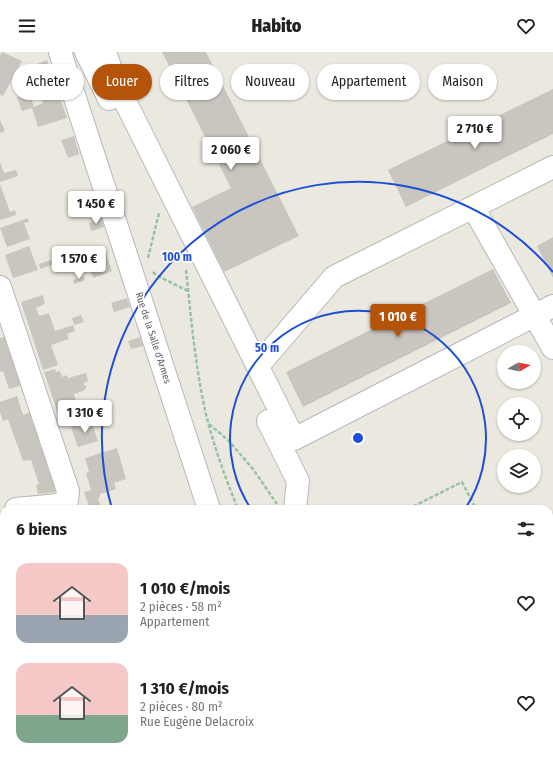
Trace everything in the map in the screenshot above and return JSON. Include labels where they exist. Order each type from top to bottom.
[{"type":"street","name":"Rue de la Salle d'Armes","points":[[60,52],[208,505]]},
{"type":"street","points":[[86,52],[298,481],[295,505]]},
{"type":"street","points":[[105,52],[115,81],[294,439],[544,310]]},
{"type":"street","points":[[258,366],[334,277],[553,167]]},
{"type":"street","points":[[473,207],[544,310],[553,348]]},
{"type":"street","points":[[0,287],[68,491],[67,500],[59,505]]},
{"type":"path","points":[[148,260],[161,204]]},
{"type":"path","points":[[184,252],[196,360],[209,424],[225,478],[236,505]]},
{"type":"path","points":[[152,271],[156,275],[189,292]]},
{"type":"path","points":[[209,424],[228,440],[252,469],[277,505]]},
{"type":"path","points":[[416,505],[462,482],[474,505]]},
{"type":"building","points":[[2,52],[22,61],[20,64],[12,64],[12,79],[3,96],[0,95],[0,56]]},
{"type":"building","points":[[162,52],[206,52],[212,64],[168,64]]},
{"type":"building","points":[[47,60],[48,64],[37,64]]},
{"type":"building","points":[[223,86],[299,236],[224,272],[192,207],[231,188],[186,100],[223,100]]},
{"type":"building","points":[[553,89],[553,134],[406,207],[388,170]]},
{"type":"building","points":[[18,100],[32,100],[34,107],[43,103],[42,100],[61,100],[67,118],[38,127],[32,108],[22,111]]},
{"type":"building","points":[[0,120],[5,131],[0,133]]},
{"type":"building","points":[[74,136],[79,154],[68,158],[61,140]]},
{"type":"building","points":[[0,162],[4,173],[16,170],[18,176],[0,182]]},
{"type":"building","points":[[0,184],[10,212],[15,210],[16,215],[0,220]]},
{"type":"building","points":[[28,218],[29,222],[24,223],[30,239],[7,247],[0,228]]},
{"type":"building","points":[[101,218],[104,227],[91,231],[89,223]]},
{"type":"building","points":[[553,237],[553,278],[537,246]]},
{"type":"building","points":[[29,246],[38,270],[13,278],[5,255]]},
{"type":"building","points":[[105,250],[112,271],[93,278],[86,257]]},
{"type":"building","points":[[54,259],[55,264],[40,269],[39,264]]},
{"type":"building","points":[[493,269],[511,303],[303,407],[286,372]]},
{"type":"building","points":[[84,276],[85,280],[74,284],[73,280]]},
{"type":"building","points":[[43,295],[45,304],[36,308],[39,316],[49,313],[55,331],[73,325],[75,331],[67,334],[69,339],[51,345],[58,365],[43,370],[21,302]]},
{"type":"building","points":[[127,298],[130,307],[114,312],[111,303]]},
{"type":"building","points":[[81,315],[84,322],[74,325],[72,318]]},
{"type":"building","points":[[6,336],[22,385],[9,389],[3,371],[0,372],[0,338]]},
{"type":"building","points":[[140,337],[143,346],[131,349],[128,341]]},
{"type":"building","points":[[55,369],[56,372],[60,371],[62,377],[67,375],[68,378],[86,373],[88,381],[84,383],[84,386],[87,385],[85,390],[74,394],[78,408],[58,414],[44,372]]},
{"type":"building","points":[[17,396],[23,415],[31,412],[58,492],[38,494],[36,485],[39,484],[31,460],[23,461],[8,419],[3,421],[0,412],[0,402]]},
{"type":"building","points":[[99,403],[102,412],[89,416],[86,407]]},
{"type":"building","points":[[91,420],[98,441],[78,447],[71,427]]},
{"type":"building","points":[[117,448],[126,479],[114,483],[116,489],[100,494],[100,497],[98,498],[100,505],[89,505],[84,492],[91,490],[86,473],[89,472],[85,458]]}]
